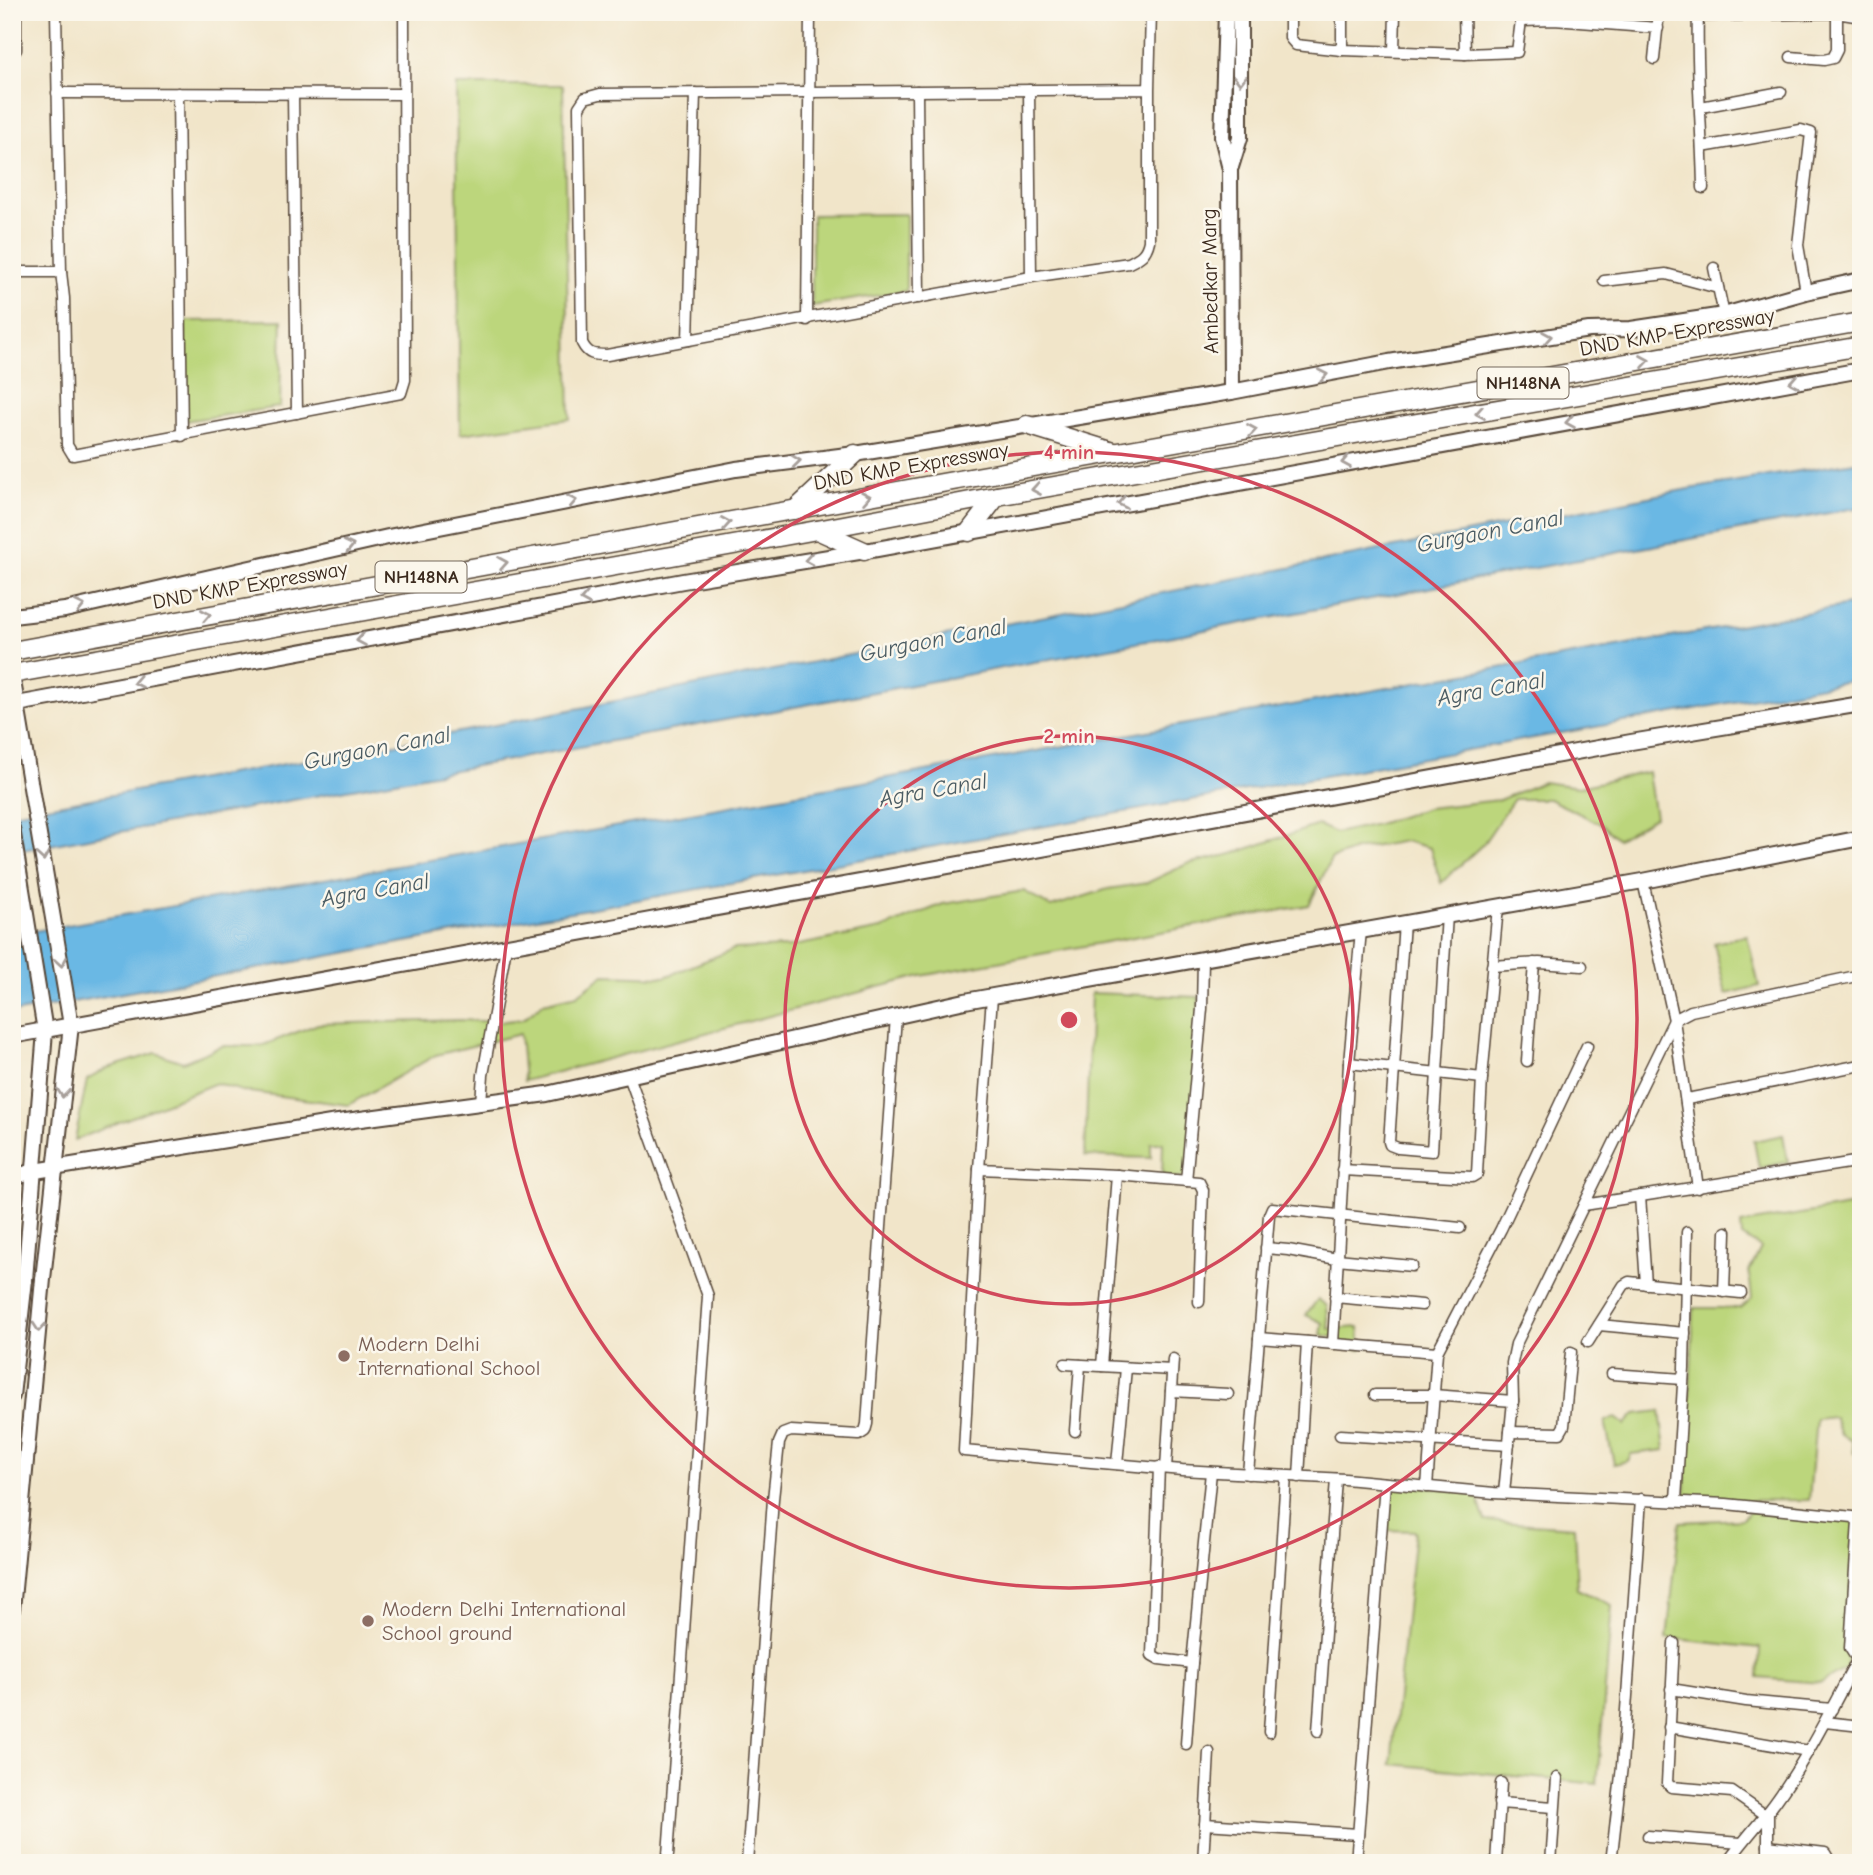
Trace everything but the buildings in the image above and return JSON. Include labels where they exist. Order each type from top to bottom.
[{"type":"highway","name":"DND KMP Expressway","points":[[12,651],[1861,322]]},
{"type":"highway","name":"NH148NA","points":[[12,674],[997,496],[1861,346]]},
{"type":"highway","points":[[1027,425],[1117,453]]},
{"type":"highway","points":[[795,510],[855,454]]},
{"type":"highway","points":[[969,532],[997,496]]},
{"type":"highway","points":[[817,530],[864,551]]},
{"type":"street","points":[[16,12],[16,50]]},
{"type":"street","points":[[55,12],[67,445],[70,452],[77,454],[401,393],[404,387],[404,12]]},
{"type":"street","points":[[807,320],[810,12]]},
{"type":"street","points":[[1149,89],[695,93],[592,95],[585,98],[579,107],[582,344],[587,352],[607,355],[1031,277],[1129,263],[1146,252],[1149,241],[1152,12]]},
{"type":"street","name":"Ambedkar Marg","points":[[1226,12],[1222,137],[1230,169],[1231,391]]},
{"type":"street","name":"Ambedkar Marg","points":[[1230,169],[1240,138],[1240,12]]},
{"type":"street","points":[[1290,12],[1292,42],[1304,47],[1342,50],[1465,54],[1517,51],[1522,17],[1554,16],[1658,28]]},
{"type":"street","points":[[1342,12],[1342,50]]},
{"type":"street","points":[[1394,51],[1395,12]]},
{"type":"street","points":[[1464,12],[1465,54]]},
{"type":"street","points":[[1654,59],[1660,12]]},
{"type":"street","points":[[1791,57],[1824,60],[1833,58],[1837,50],[1838,13]]},
{"type":"street","points":[[1703,188],[1696,60],[1698,14],[1838,13],[1861,17]]},
{"type":"street","points":[[1029,90],[1031,277]]},
{"type":"street","points":[[918,91],[919,298]]},
{"type":"street","points":[[1700,107],[1781,92]]},
{"type":"street","points":[[57,93],[404,94]]},
{"type":"street","points":[[178,93],[183,436]]},
{"type":"street","points":[[688,340],[695,93]]},
{"type":"street","points":[[293,94],[297,413]]},
{"type":"street","points":[[1702,147],[1801,130],[1811,133],[1798,245],[1805,292]]},
{"type":"street","points":[[1714,268],[1724,315]]},
{"type":"street","points":[[12,272],[61,272]]},
{"type":"street","points":[[1604,281],[1666,274],[1718,288]]},
{"type":"street","points":[[12,616],[65,610],[388,537],[736,468],[855,454],[1589,330],[1630,329],[1724,315],[1805,292],[1861,280]]},
{"type":"street","points":[[15,705],[643,588],[864,551],[1861,370]]},
{"type":"street","points":[[12,674],[15,705],[71,1025],[45,1259],[12,1610]]},
{"type":"street","points":[[12,1037],[1631,742],[1861,704]]},
{"type":"street","points":[[12,828],[45,1031],[35,1171],[20,1261],[12,1396]]},
{"type":"street","points":[[12,1177],[35,1171],[317,1126],[547,1094],[992,996],[1643,881],[1861,838]]},
{"type":"street","points":[[1643,881],[1674,1020],[1698,1188]]},
{"type":"street","points":[[1342,1170],[1475,1177],[1480,1145],[1482,1078],[1498,907]]},
{"type":"street","points":[[1404,922],[1388,1136],[1390,1145],[1398,1148],[1432,1151],[1447,915]]},
{"type":"street","points":[[1333,1344],[1349,1063],[1361,930]]},
{"type":"street","points":[[481,1103],[483,1075],[506,947]]},
{"type":"street","points":[[1186,1181],[1202,1009],[1203,959]]},
{"type":"street","points":[[1492,966],[1534,963],[1583,966]]},
{"type":"street","points":[[1527,1061],[1534,963]]},
{"type":"street","points":[[1504,1493],[1513,1401],[1512,1363],[1516,1344],[1674,1020],[1691,1010],[1861,975]]},
{"type":"street","points":[[992,996],[979,1170],[964,1451],[1504,1493],[1676,1500],[1853,1517],[1858,1521],[1850,1648],[1859,1656],[1808,1751],[1766,1813],[1727,1863]]},
{"type":"street","points":[[747,1863],[779,1443],[783,1434],[791,1431],[859,1435],[865,1431],[867,1424],[896,1016]]},
{"type":"street","points":[[1427,1487],[1437,1352],[1501,1229],[1587,1046]]},
{"type":"street","points":[[1349,1063],[1482,1078]]},
{"type":"street","points":[[1687,1099],[1861,1065]]},
{"type":"street","points":[[629,1076],[708,1296],[668,1855]]},
{"type":"street","points":[[1584,1205],[1861,1161]]},
{"type":"street","points":[[979,1170],[1118,1175],[1199,1182],[1203,1190],[1199,1302]]},
{"type":"street","points":[[1102,1366],[1118,1175]]},
{"type":"street","points":[[1640,1196],[1646,1284]]},
{"type":"street","points":[[1248,1474],[1266,1248],[1272,1208],[1460,1227]]},
{"type":"street","points":[[1676,1500],[1685,1333],[1687,1232]]},
{"type":"street","points":[[1724,1292],[1726,1232]]},
{"type":"street","points":[[1266,1248],[1337,1259],[1412,1266]]},
{"type":"street","points":[[20,1261],[45,1259]]},
{"type":"street","points":[[19,1281],[43,1279]]},
{"type":"street","points":[[1588,1342],[1624,1285],[1629,1282],[1741,1293]]},
{"type":"street","points":[[1335,1297],[1422,1305]]},
{"type":"street","points":[[1599,1325],[1685,1333]]},
{"type":"street","points":[[1259,1338],[1437,1352]]},
{"type":"street","points":[[1298,1477],[1307,1342]]},
{"type":"street","points":[[1510,1432],[1560,1433],[1564,1426],[1572,1352]]},
{"type":"street","points":[[1173,1359],[1162,1468],[1152,1655],[1159,1659],[1192,1662]]},
{"type":"street","points":[[1065,1364],[1172,1370]]},
{"type":"street","points":[[1075,1431],[1080,1365]]},
{"type":"street","points":[[1117,1464],[1126,1368]]},
{"type":"street","points":[[1612,1374],[1683,1379]]},
{"type":"street","points":[[1171,1391],[1228,1394]]},
{"type":"street","points":[[1375,1395],[1433,1395],[1513,1401]]},
{"type":"street","points":[[1340,1435],[1509,1445]]},
{"type":"street","points":[[1186,1744],[1211,1472]]},
{"type":"street","points":[[1269,1732],[1286,1476]]},
{"type":"street","points":[[1318,1731],[1336,1479]]},
{"type":"street","points":[[1356,1863],[1385,1483]]},
{"type":"street","points":[[1611,1863],[1622,1766],[1641,1499]]},
{"type":"street","points":[[1674,1643],[1667,1783],[1671,1787],[1732,1792],[1766,1813]]},
{"type":"street","points":[[1671,1689],[1746,1701],[1832,1709]]},
{"type":"street","points":[[1825,1722],[1861,1726]]},
{"type":"street","points":[[1669,1727],[1808,1751]]},
{"type":"street","points":[[1203,1863],[1209,1752]]},
{"type":"street","points":[[1551,1863],[1557,1778]]},
{"type":"street","points":[[1496,1863],[1501,1783]]},
{"type":"street","points":[[1499,1803],[1554,1807]]},
{"type":"street","points":[[1766,1813],[1768,1863]]},
{"type":"street","points":[[1205,1824],[1359,1834]]},
{"type":"street","points":[[1648,1836],[1741,1843]]},
{"type":"street","points":[[1768,1846],[1825,1853],[1828,1863]]},
{"type":"green space","points":[[456,85],[563,85],[570,419],[460,434]]},
{"type":"green space","points":[[906,214],[906,291],[812,306],[812,215]]},
{"type":"green space","points":[[282,320],[280,407],[184,421],[185,321]]},
{"type":"green space","points":[[1648,772],[1655,817],[1618,839],[1599,823],[1549,799],[1514,799],[1483,844],[1441,883],[1430,848],[1405,841],[1355,850],[1331,859],[1309,905],[921,976],[524,1081],[520,1034],[436,1055],[348,1105],[242,1091],[216,1083],[75,1140],[87,1080],[108,1068],[156,1053],[183,1062],[222,1046],[261,1046],[318,1024],[460,1020],[498,1022],[523,1019],[543,1003],[577,995],[604,975],[665,977],[734,949],[789,947],[881,929],[943,904],[1024,891],[1051,907],[1108,889],[1147,883],[1187,864],[1232,854],[1318,825],[1335,833],[1378,824],[1427,808],[1499,800],[1543,782],[1579,787]]},
{"type":"green space","points":[[1747,935],[1759,986],[1726,994],[1714,943]]},
{"type":"green space","points":[[1091,993],[1199,997],[1192,1178],[1162,1177],[1163,1143],[1151,1143],[1151,1158],[1085,1156]]},
{"type":"green space","points":[[1783,1135],[1788,1162],[1759,1168],[1754,1141]]},
{"type":"green space","points":[[1861,1204],[1861,1458],[1854,1452],[1852,1441],[1841,1435],[1834,1417],[1816,1419],[1809,1500],[1685,1501],[1694,1308],[1741,1308],[1752,1298],[1749,1272],[1761,1248],[1742,1236],[1741,1224]]},
{"type":"green space","points":[[1318,1299],[1327,1306],[1329,1329],[1359,1327],[1361,1350],[1337,1344],[1334,1337],[1321,1335],[1323,1323],[1306,1315]]},
{"type":"green space","points":[[1660,1411],[1665,1450],[1631,1454],[1628,1461],[1614,1464],[1605,1421],[1616,1418],[1625,1425],[1635,1414]]},
{"type":"green space","points":[[1393,1484],[1475,1491],[1485,1521],[1574,1527],[1577,1589],[1612,1605],[1597,1784],[1391,1764],[1415,1531],[1385,1530]]},
{"type":"green space","points":[[1756,1504],[1856,1520],[1847,1668],[1821,1683],[1758,1678],[1760,1648],[1667,1638],[1680,1522],[1743,1519]]},
{"type":"water","name":"Gurgaon Canal","points":[[1861,461],[1861,507],[12,852],[12,813],[429,738],[1683,490]]},
{"type":"water","name":"Agra Canal","points":[[1861,603],[1861,679],[12,1013],[12,935]]},
{"type":"place","name":"Modern Delhi International School","points":[[344,1356]]},
{"type":"place","name":"Modern Delhi International School ground","points":[[368,1621]]}]
